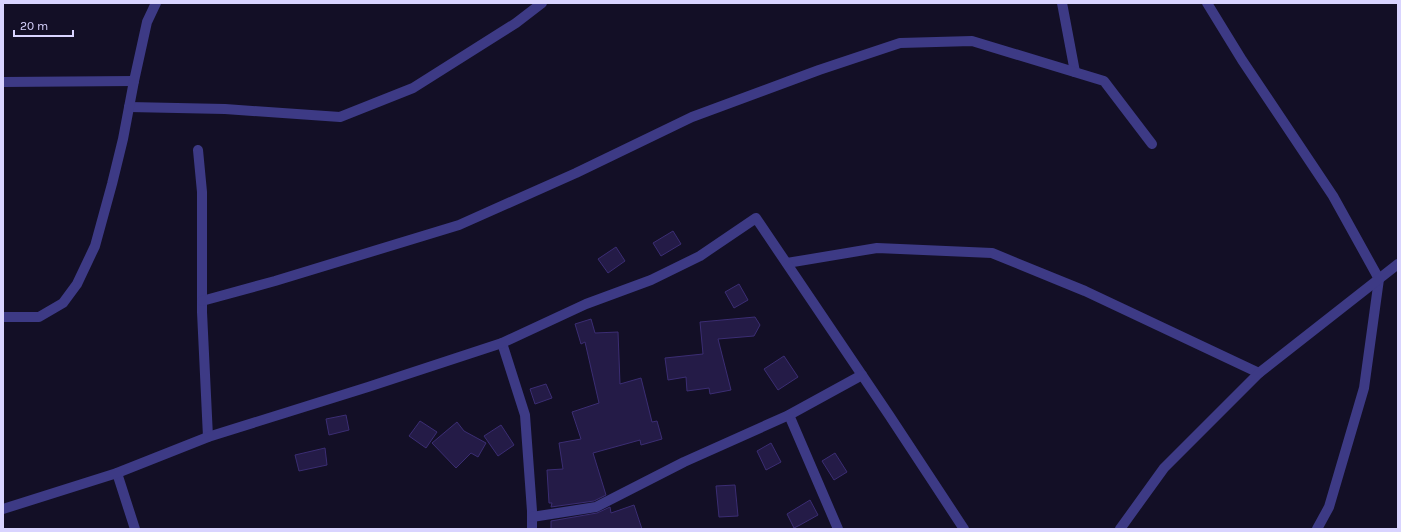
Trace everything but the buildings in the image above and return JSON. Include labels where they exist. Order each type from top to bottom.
[{"type":"street","points":[[3,317],[39,317],[63,303],[77,284],[95,246],[123,139],[128,108],[147,22],[156,3]]},
{"type":"street","points":[[128,108],[226,109],[340,117],[413,88],[516,23],[542,3]]},
{"type":"street","points":[[1062,3],[1075,72]]},
{"type":"street","points":[[1207,3],[1242,60],[1333,196],[1379,279],[1364,388],[1329,507],[1317,529]]},
{"type":"street","points":[[202,301],[275,281],[459,225],[576,173],[692,117],[819,70],[900,43],[972,40],[1104,82],[1152,144]]},
{"type":"street","points":[[3,82],[134,81]]},
{"type":"street","points":[[198,150],[202,192],[202,301],[208,437]]},
{"type":"street","points":[[3,509],[117,473],[208,437],[502,343],[586,304],[652,280],[700,256],[756,218],[964,529]]},
{"type":"street","points":[[787,263],[877,248],[992,253],[1085,291],[1259,373]]},
{"type":"street","points":[[1120,529],[1164,468],[1259,373],[1398,264]]},
{"type":"street","points":[[502,343],[525,414],[532,529]]},
{"type":"street","points":[[532,517],[596,507],[684,462],[789,415],[862,375]]},
{"type":"street","points":[[789,415],[838,529]]},
{"type":"street","points":[[117,473],[135,529]]}]
